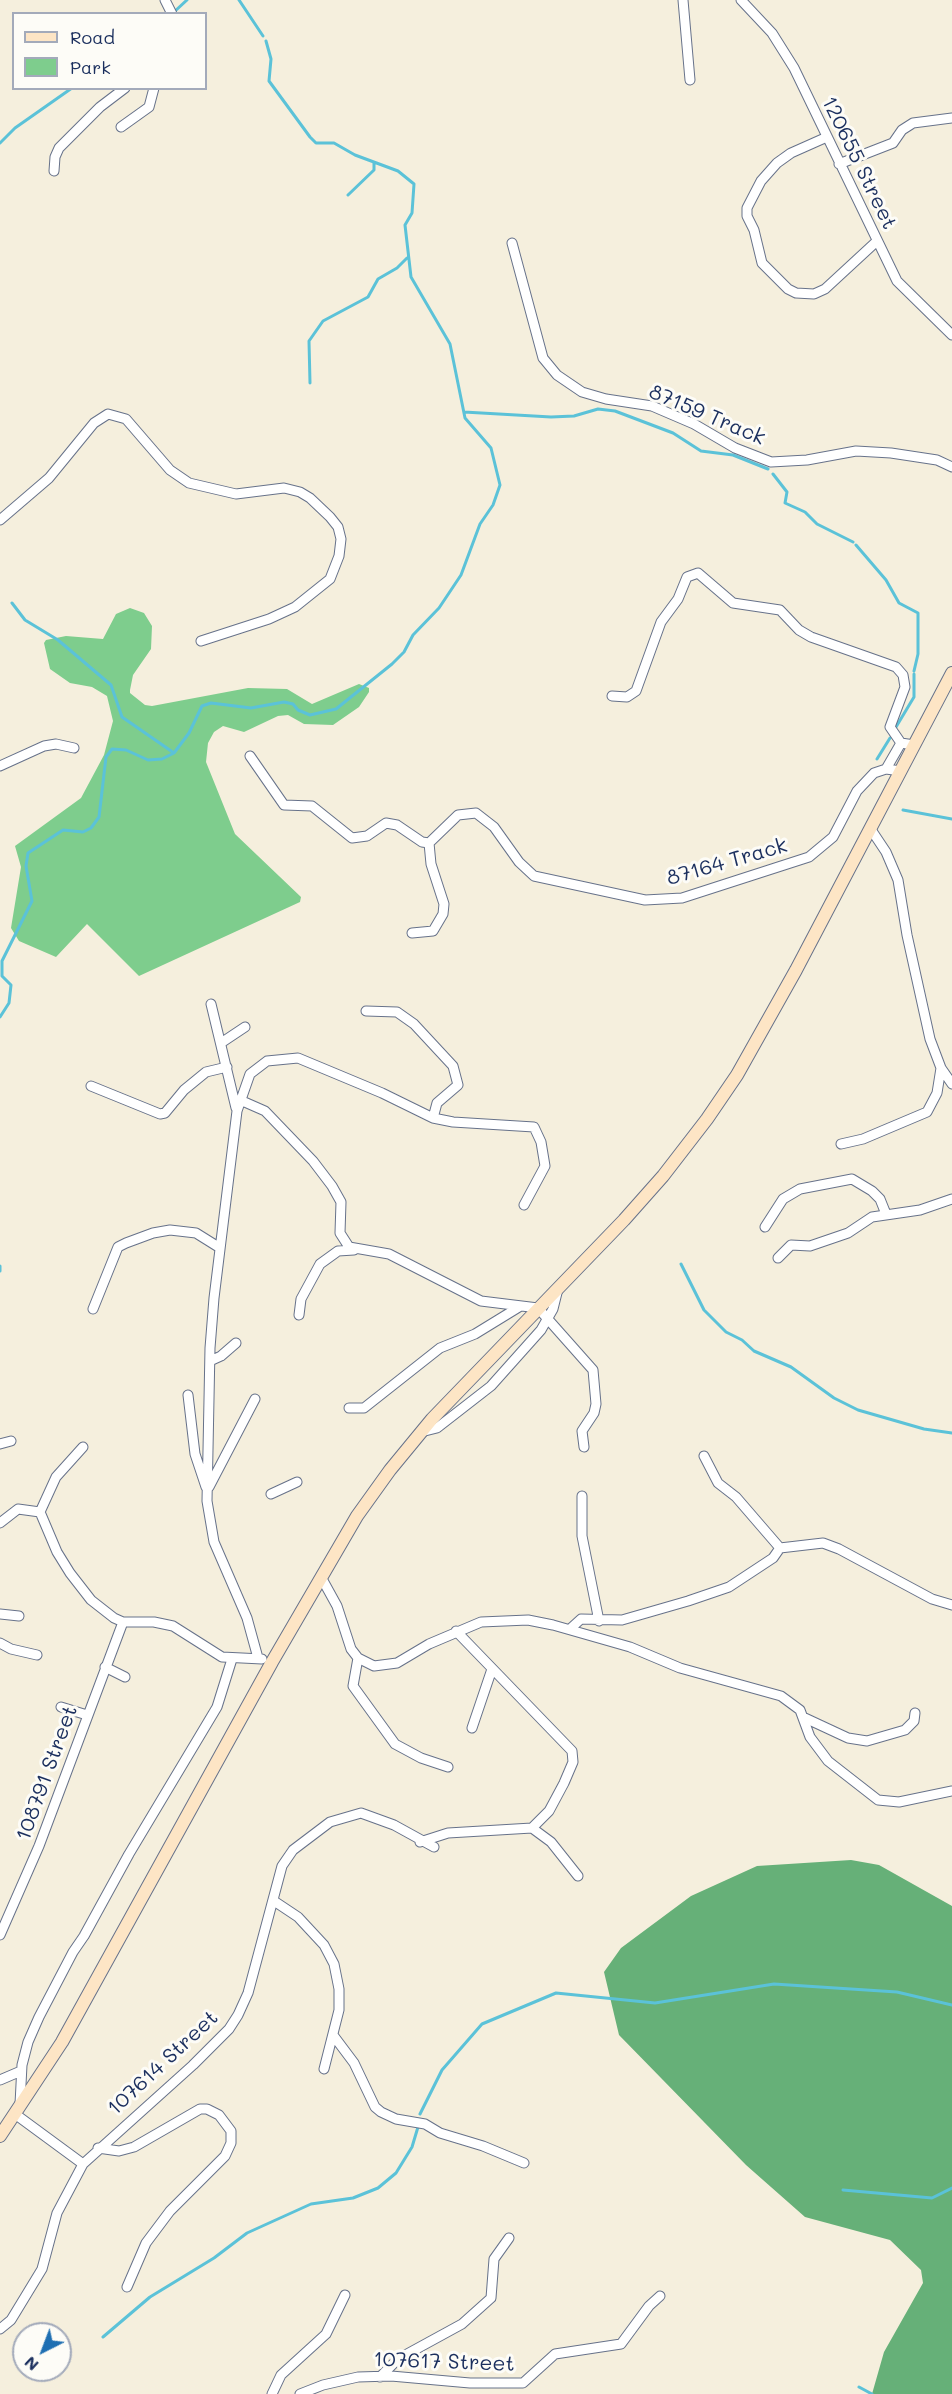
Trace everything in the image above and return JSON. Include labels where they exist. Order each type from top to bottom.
[{"type":"main road","points":[[0,2136],[62,2043],[272,1662],[357,1516],[421,1432],[663,1176],[707,1119],[758,1037],[901,771],[908,744],[952,673]]},
{"type":"street","points":[[683,0],[690,80]]},
{"type":"street","name":"120655 Street","points":[[741,0],[767,27],[783,49],[897,281],[952,335]]},
{"type":"street","points":[[54,171],[55,157],[59,148],[100,107],[122,90]]},
{"type":"street","points":[[121,127],[149,107],[153,90]]},
{"type":"street","points":[[839,164],[893,143],[902,130],[913,123],[952,118]]},
{"type":"street","points":[[827,137],[791,153],[777,163],[762,181],[747,207],[747,216],[754,230],[762,263],[788,289],[796,293],[814,294],[825,289],[877,240]]},
{"type":"street","name":"87159 Track","points":[[512,243],[543,358],[557,375],[582,392],[606,399],[651,406],[694,424],[735,448],[771,462],[807,460],[856,451],[891,453],[937,460],[952,467]]},
{"type":"street","points":[[0,520],[50,478],[94,423],[108,414],[126,419],[170,470],[189,483],[236,494],[285,488],[300,492],[310,498],[330,516],[338,527],[339,556],[330,579],[295,607],[269,619],[201,642]]},
{"type":"street","points":[[612,696],[627,697],[636,691],[661,622],[678,599],[686,579],[696,572],[704,576],[733,603],[780,610],[799,630],[811,637],[896,668],[903,675],[905,687],[890,728],[908,744],[886,769]]},
{"type":"street","points":[[0,766],[44,746],[56,744],[74,748]]},
{"type":"street","points":[[250,756],[284,805],[312,806],[352,838],[367,836],[386,823],[403,828],[422,842],[429,843],[431,864],[444,904],[444,914],[433,931],[412,933]]},
{"type":"street","points":[[886,769],[901,771]]},
{"type":"street","name":"87164 Track","points":[[429,843],[458,815],[476,813],[494,827],[523,867],[543,880],[645,900],[682,898],[809,857],[833,837],[857,791],[873,773],[886,769]]},
{"type":"street","points":[[870,828],[886,852],[898,880],[907,935],[930,1039],[941,1068],[952,1084]]},
{"type":"street","points":[[211,1004],[237,1111]]},
{"type":"street","points":[[366,1011],[398,1012],[414,1024],[453,1066],[458,1084],[438,1103],[433,1118]]},
{"type":"street","points":[[221,1043],[246,1027]]},
{"type":"street","points":[[258,1658],[247,1618],[214,1542],[207,1513],[210,1361],[220,1248],[237,1111],[245,1084],[259,1066],[267,1061],[288,1057],[317,1064],[419,1109],[433,1118],[453,1122],[534,1127],[541,1142],[545,1166],[524,1205]]},
{"type":"street","points":[[91,1086],[160,1114],[165,1113],[184,1089],[206,1072],[226,1066]]},
{"type":"street","points":[[840,1144],[863,1139],[927,1112],[937,1093],[941,1068]]},
{"type":"street","points":[[240,1100],[265,1111],[313,1161],[339,1197],[340,1233],[342,1240],[349,1247],[389,1254],[481,1300],[538,1308],[548,1318],[588,1363],[594,1374],[596,1404],[594,1413],[582,1431],[584,1447]]},
{"type":"street","points":[[765,1227],[783,1199],[800,1189],[852,1179],[872,1191],[886,1214]]},
{"type":"street","points":[[778,1258],[791,1245],[810,1246],[848,1233],[867,1219],[920,1210],[952,1199]]},
{"type":"street","points":[[93,1309],[118,1247],[126,1243],[153,1233],[170,1230],[196,1233],[220,1248]]},
{"type":"street","points":[[299,1315],[301,1299],[320,1264],[338,1251],[359,1250]]},
{"type":"street","points":[[421,1432],[437,1428],[485,1392],[528,1346],[548,1318],[558,1288]]},
{"type":"street","points":[[349,1408],[364,1408],[440,1348],[475,1334],[519,1307]]},
{"type":"street","points":[[210,1361],[221,1356],[236,1343]]},
{"type":"street","points":[[188,1395],[195,1454],[207,1489]]},
{"type":"street","points":[[207,1489],[255,1399]]},
{"type":"street","points":[[0,1444],[11,1441]]},
{"type":"street","points":[[83,1447],[56,1477],[40,1512],[57,1552],[70,1573],[98,1607],[123,1622],[143,1621],[169,1625],[213,1653],[232,1659],[258,1658],[272,1662]]},
{"type":"street","points":[[704,1456],[718,1483],[736,1497],[780,1548]]},
{"type":"street","points":[[271,1494],[297,1482]]},
{"type":"street","points":[[582,1496],[582,1536],[598,1621]]},
{"type":"street","points":[[0,1523],[18,1509],[40,1512]]},
{"type":"street","points":[[780,1548],[830,1544],[932,1599],[952,1605]]},
{"type":"street","points":[[570,1629],[581,1619],[622,1620],[729,1587],[773,1558],[780,1548]]},
{"type":"street","points":[[321,1577],[337,1606],[346,1641],[358,1658],[374,1666],[397,1663],[456,1631],[481,1622],[528,1620],[570,1629],[630,1647],[680,1668],[781,1696],[800,1710],[805,1718],[810,1737],[828,1761],[878,1800],[899,1802],[952,1791]]},
{"type":"street","points":[[0,1614],[19,1616]]},
{"type":"street","name":"108791 Street","points":[[0,1935],[5,1912],[39,1846],[123,1622]]},
{"type":"street","points":[[456,1631],[568,1745],[573,1755],[564,1783],[549,1811],[532,1828]]},
{"type":"street","points":[[0,1643],[11,1649],[37,1655]]},
{"type":"street","points":[[358,1658],[353,1686],[394,1744],[421,1758],[448,1767]]},
{"type":"street","points":[[82,2164],[17,2111],[21,2071],[28,2042],[73,1952],[217,1707],[232,1659]]},
{"type":"street","points":[[105,1667],[125,1677]]},
{"type":"street","points":[[472,1728],[492,1669]]},
{"type":"street","points":[[62,1707],[87,1715]]},
{"type":"street","points":[[805,1718],[848,1738],[867,1741],[905,1730],[914,1721],[915,1713]]},
{"type":"street","name":"107614 Street","points":[[0,2329],[11,2320],[42,2269],[57,2213],[82,2164],[193,2065],[229,2029],[248,1993],[282,1866],[303,1840],[330,1822],[361,1813],[394,1826],[420,1842],[434,1847]]},
{"type":"street","points":[[420,1842],[448,1833],[532,1828],[551,1842],[578,1876]]},
{"type":"street","points":[[274,1901],[298,1917],[324,1945],[334,1964],[339,1989],[339,2010],[324,2069]]},
{"type":"street","points":[[333,2035],[354,2063],[375,2107],[381,2112],[396,2119],[425,2124],[441,2133],[483,2146],[524,2163]]},
{"type":"street","points":[[0,2080],[21,2071]]},
{"type":"street","points":[[98,2148],[119,2151],[134,2147],[200,2109],[207,2109],[219,2115],[231,2131],[231,2143],[225,2156],[164,2219],[146,2243],[127,2287]]},
{"type":"street","points":[[380,2377],[398,2359],[462,2324],[491,2298],[494,2259],[509,2238]]},
{"type":"street","points":[[272,2394],[281,2375],[326,2334],[345,2295]]},
{"type":"street","name":"107617 Street","points":[[300,2394],[323,2385],[358,2378],[523,2383],[555,2354],[621,2344],[660,2296]]},
{"type":"green space","points":[[130,608],[144,613],[152,626],[151,649],[133,675],[130,690],[130,693],[145,705],[152,706],[248,688],[287,689],[312,704],[359,684],[369,688],[369,692],[359,707],[333,725],[304,724],[288,715],[278,716],[244,732],[223,726],[214,732],[208,743],[206,762],[235,834],[301,897],[300,902],[139,976],[87,924],[56,957],[19,941],[11,928],[21,867],[15,846],[81,798],[104,755],[113,721],[107,696],[92,687],[70,683],[50,669],[44,643],[46,640],[66,636],[103,639],[116,614]]},
{"type":"green space","points":[[851,1860],[879,1865],[952,1906],[952,2394],[872,2394],[884,2352],[923,2283],[921,2270],[890,2240],[805,2217],[746,2165],[619,2035],[604,1972],[621,1948],[691,1896],[757,1866]]},
{"type":"waterway","points":[[174,12],[187,0]]},
{"type":"waterway","points":[[239,0],[263,36]]},
{"type":"waterway","points":[[0,1017],[9,1003],[11,985],[2,976],[2,961],[32,901],[26,866],[28,853],[63,830],[83,832],[91,828],[99,817],[106,757],[112,749],[126,750],[148,760],[162,759],[174,753],[189,733],[202,706],[211,703],[251,708],[284,702],[293,704],[298,710],[310,715],[336,709],[392,664],[404,652],[413,635],[439,608],[461,575],[480,524],[493,505],[500,485],[491,448],[465,418],[450,344],[411,277],[405,225],[412,213],[414,184],[398,171],[355,155],[334,143],[316,143],[269,81],[271,59],[266,41]]},
{"type":"waterway","points":[[0,143],[15,128],[69,90]]},
{"type":"waterway","points":[[348,195],[374,170],[374,163]]},
{"type":"waterway","points":[[310,383],[309,341],[323,321],[368,297],[378,279],[397,268],[407,258]]},
{"type":"waterway","points":[[464,412],[551,417],[574,416],[598,409],[615,411],[673,433],[701,451],[733,455],[768,469]]},
{"type":"waterway","points":[[773,474],[787,492],[785,503],[805,512],[817,524],[853,542]]},
{"type":"waterway","points":[[856,545],[886,580],[899,603],[918,613],[918,654],[914,671]]},
{"type":"waterway","points":[[12,603],[25,620],[58,640],[111,685],[122,717],[174,753]]},
{"type":"waterway","points":[[896,727],[914,697],[914,674]]},
{"type":"waterway","points":[[877,759],[890,738]]},
{"type":"waterway","points":[[903,810],[952,819]]},
{"type":"waterway","points":[[681,1264],[704,1310],[726,1332],[742,1340],[754,1351],[791,1367],[834,1398],[858,1410],[924,1429],[952,1433]]},
{"type":"waterway","points":[[0,1266],[0,1271]]},
{"type":"waterway","points":[[420,2114],[442,2070],[482,2024],[556,1993],[655,2003],[774,1984],[897,1992],[952,2005]]},
{"type":"waterway","points":[[103,2337],[150,2297],[214,2258],[247,2233],[311,2204],[353,2198],[378,2188],[396,2173],[412,2147],[418,2127]]},
{"type":"waterway","points":[[843,2190],[932,2198],[952,2188]]},
{"type":"waterway","points":[[859,2387],[872,2394]]}]
